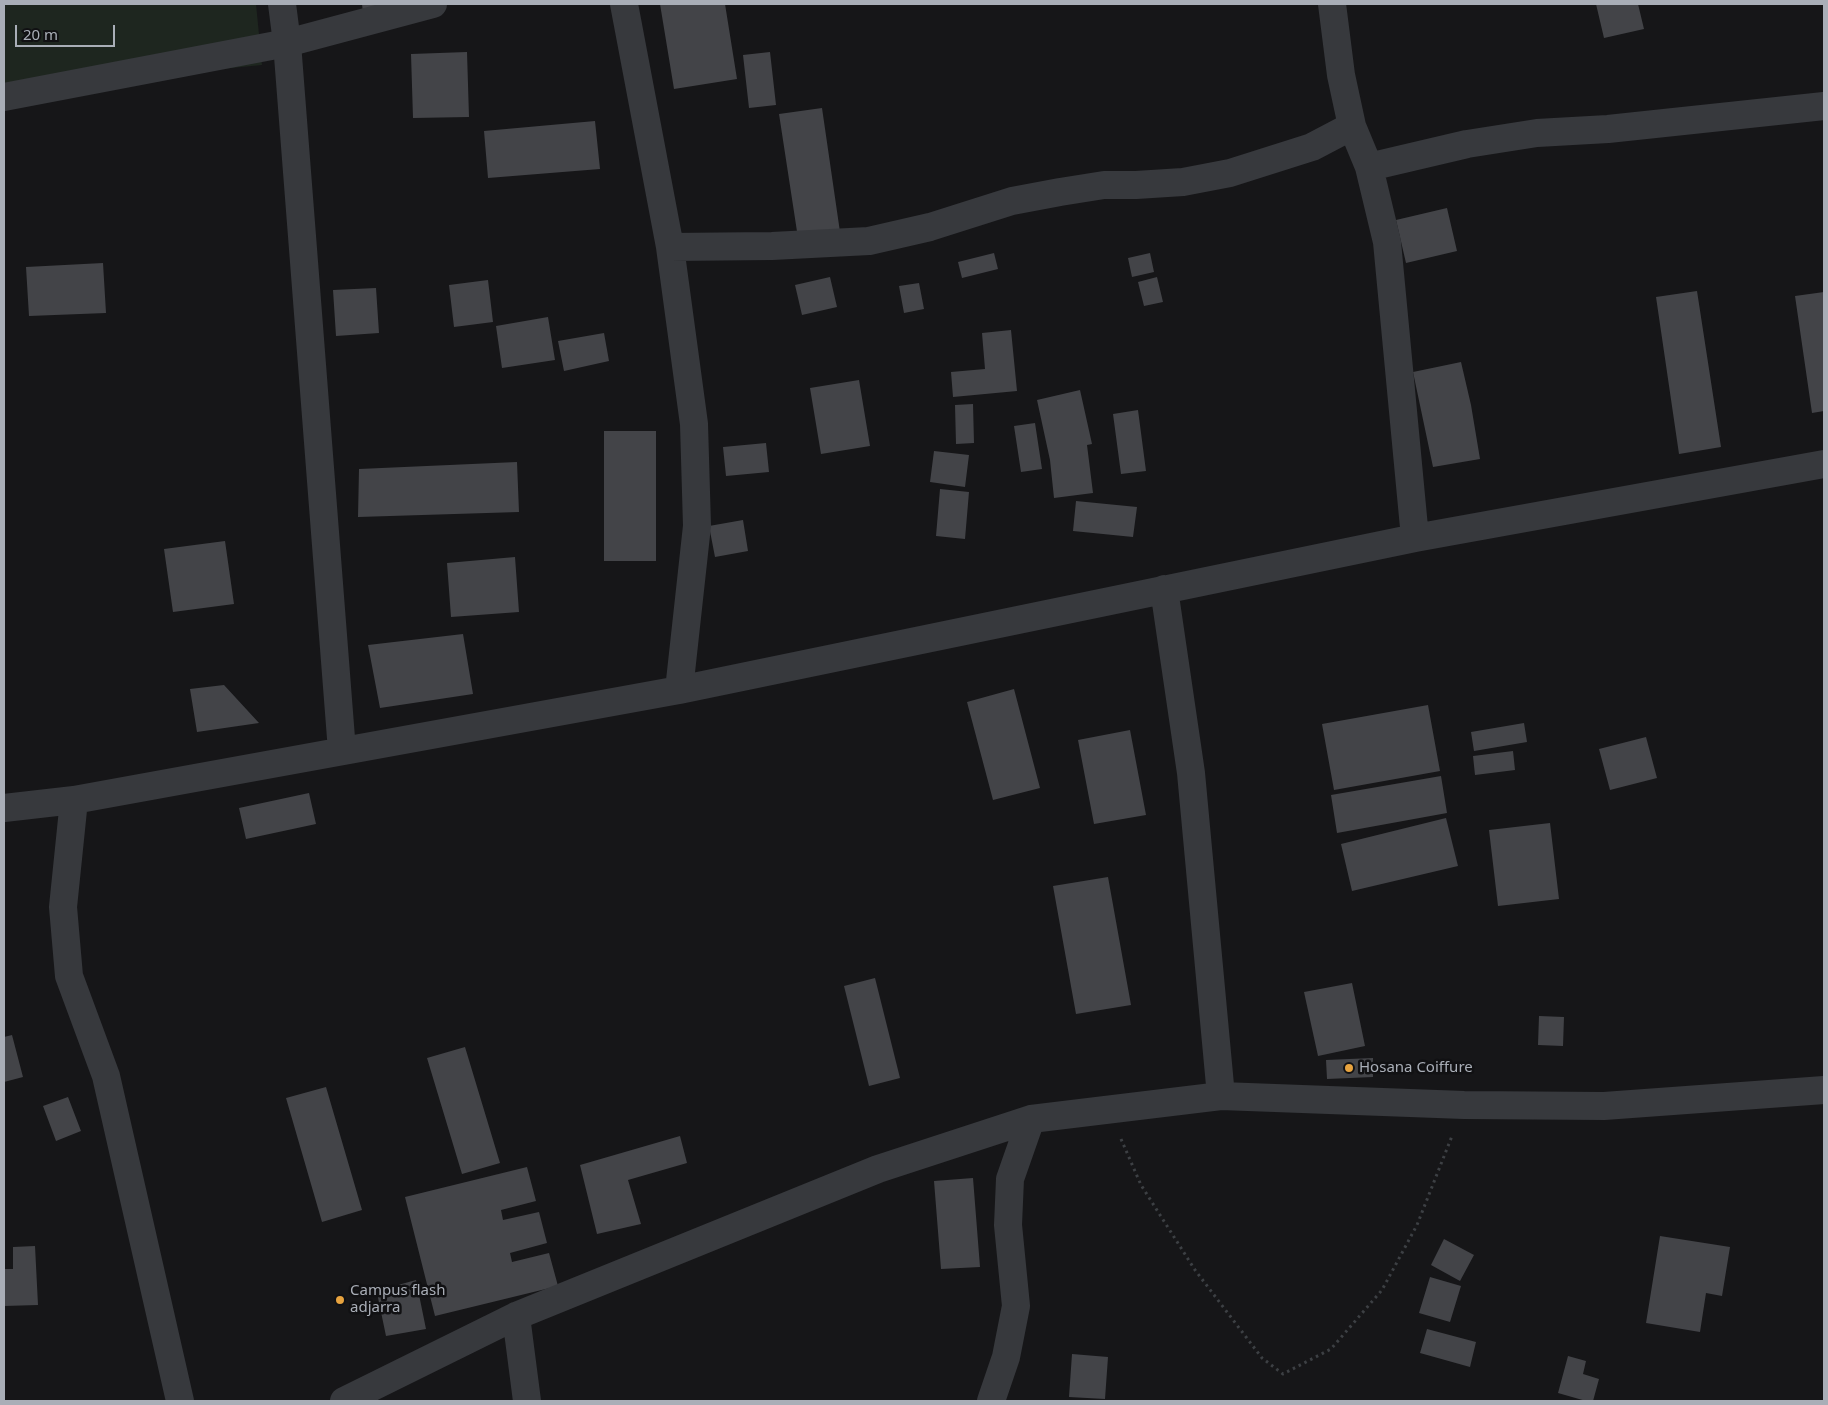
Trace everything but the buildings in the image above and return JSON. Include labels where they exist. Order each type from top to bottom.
[{"type":"street","points":[[282,4],[287,43],[342,751]]},
{"type":"street","points":[[4,97],[287,43],[432,4]]},
{"type":"street","points":[[624,4],[670,246],[694,424],[697,526],[680,690]]},
{"type":"street","points":[[1332,4],[1341,75],[1352,126],[1369,167],[1387,242],[1399,362],[1405,449],[1415,538]]},
{"type":"street","points":[[1369,167],[1467,144],[1538,133],[1608,129],[1824,106]]},
{"type":"street","points":[[670,246],[772,246],[869,241],[930,227],[1012,201],[1104,185],[1183,182],[1230,173],[1312,147],[1352,126]]},
{"type":"street","points":[[8,803],[74,800],[680,690],[1415,538],[1824,464]]},
{"type":"street","points":[[1164,589],[1191,773],[1221,1096]]},
{"type":"street","points":[[74,800],[63,907],[70,976],[106,1076],[180,1401]]},
{"type":"street","points":[[344,1401],[516,1316],[878,1169],[1031,1119],[1221,1096],[1464,1105],[1604,1106],[1824,1090]]},
{"type":"street","points":[[991,1401],[1006,1357],[1016,1306],[1008,1224],[1010,1179],[1031,1119]]},
{"type":"street","points":[[516,1316],[527,1401]]},
{"type":"path","points":[[1108,1109],[1141,1185],[1195,1270],[1262,1358],[1283,1374],[1331,1349],[1382,1290],[1417,1225],[1464,1105]]},
{"type":"shaded area","points":[[4,4],[256,4],[262,65],[4,90]]},
{"type":"place","name":"Hosana Coiffure","points":[[1349,1068]]},
{"type":"place","name":"Campus flash adjarra","points":[[340,1300]]}]
